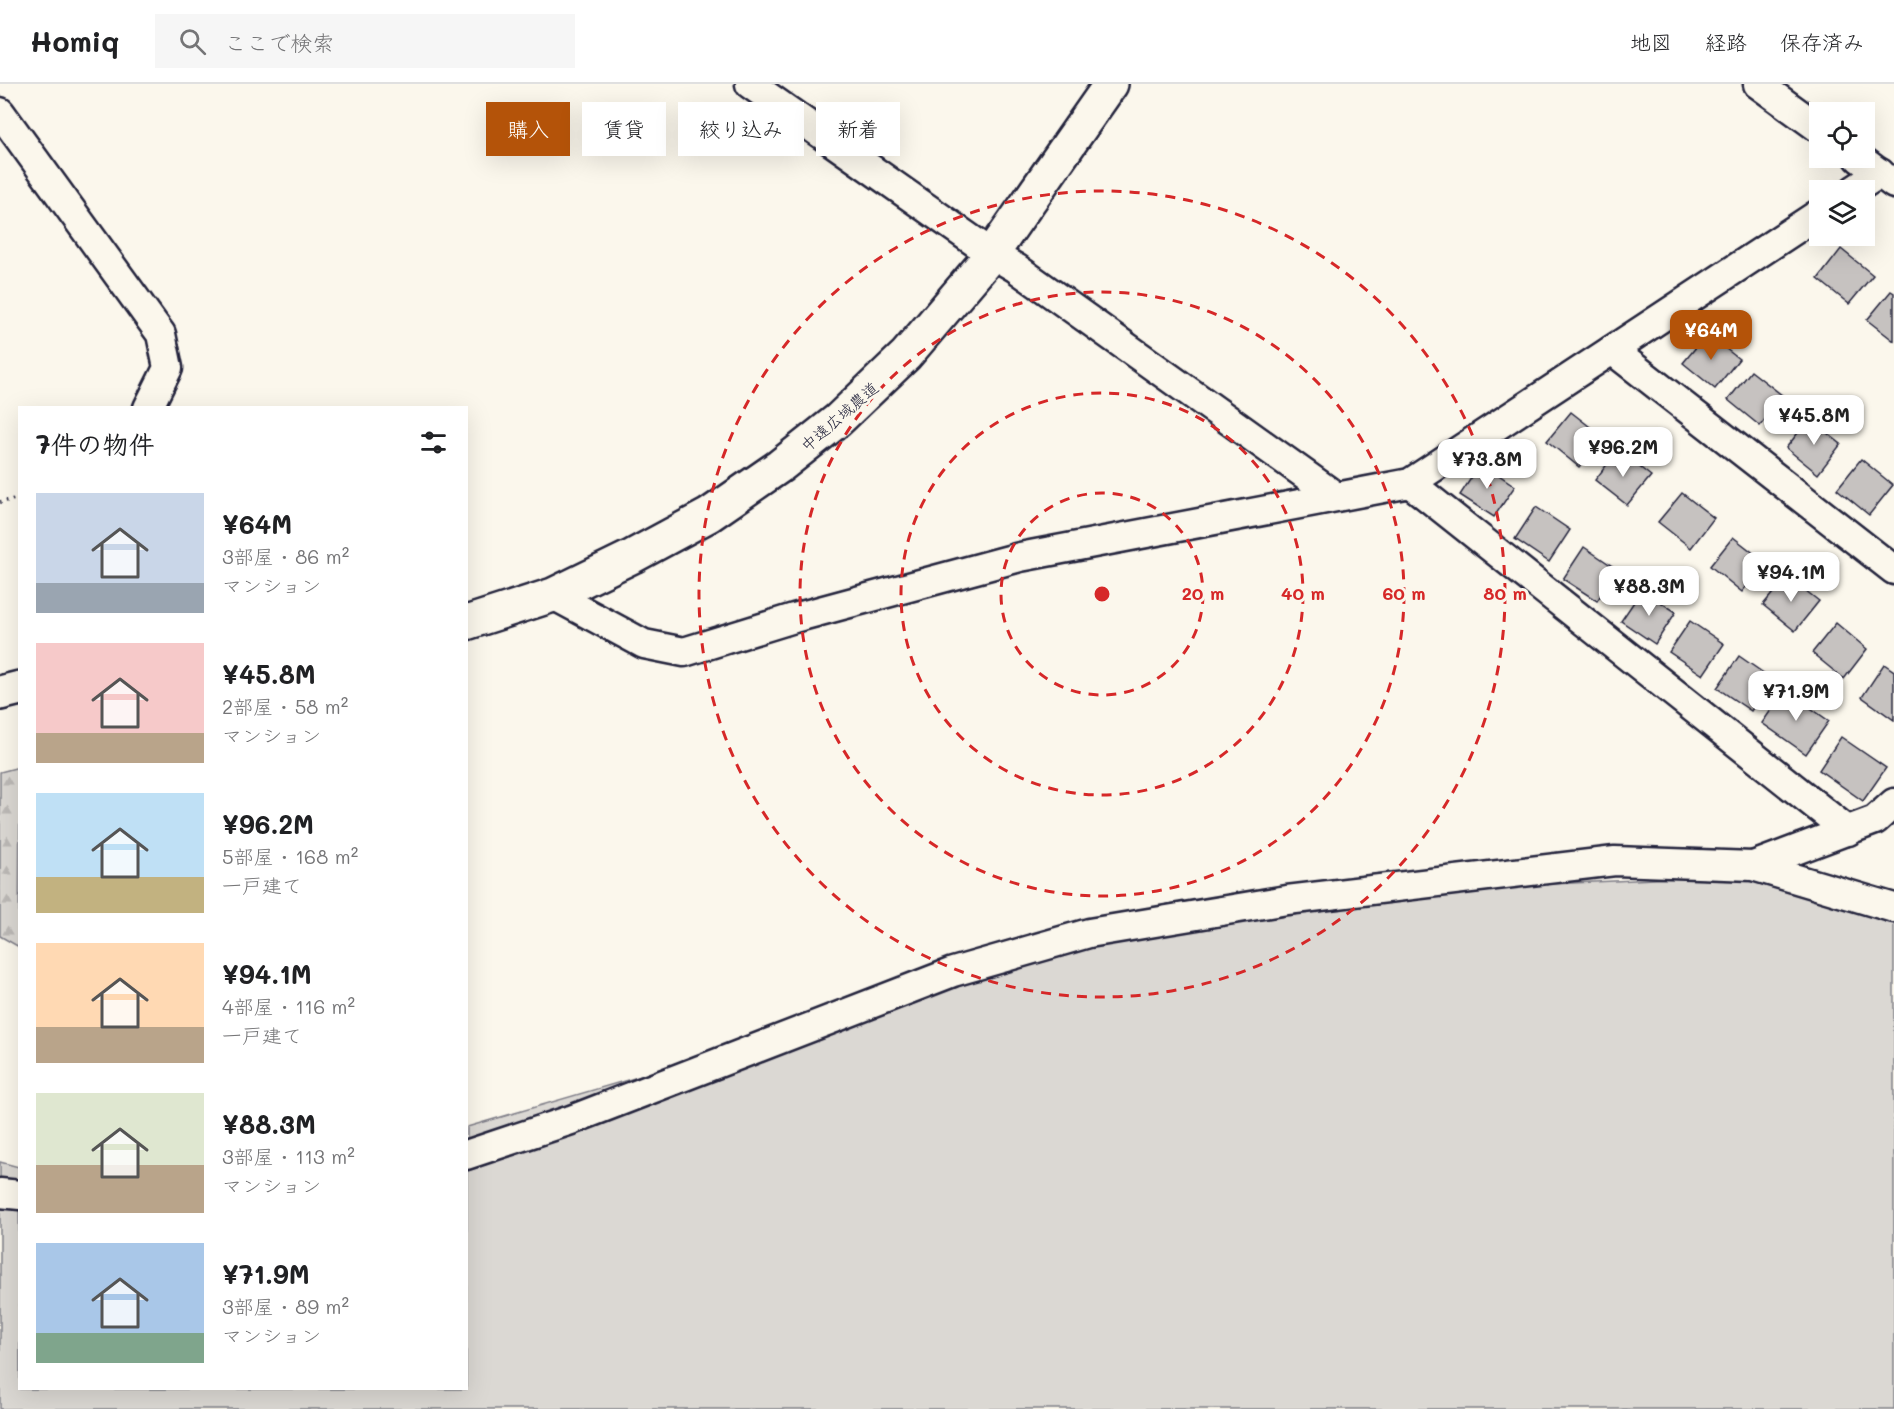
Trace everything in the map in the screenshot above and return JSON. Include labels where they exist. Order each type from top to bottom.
[{"type":"street","points":[[750,84],[992,254],[1016,268],[1335,496]]},
{"type":"street","name":"中遠広域農道","points":[[468,622],[553,595],[633,556],[709,515],[780,466],[838,420],[906,356],[992,254],[1111,84]]},
{"type":"street","points":[[1758,84],[1809,121]]},
{"type":"street","points":[[0,112],[161,334],[168,368],[149,406]]},
{"type":"street","points":[[553,595],[644,644],[684,651],[794,618],[1020,557],[1410,483],[1809,220]]},
{"type":"street","points":[[1612,350],[1894,570]]},
{"type":"street","points":[[1410,483],[1848,831]]},
{"type":"street","points":[[0,693],[18,688]]},
{"type":"street","points":[[1753,866],[1875,819],[1894,803]]},
{"type":"street","points":[[468,1154],[571,1120],[953,972],[1089,933],[1287,900],[1615,861],[1753,866],[1894,908]]},
{"type":"street","points":[[0,1193],[18,1195]]},
{"type":"path","points":[[0,502],[18,498]]},
{"type":"green space","points":[[18,768],[18,946],[0,936],[0,772]]},
{"type":"green space","points":[[1777,873],[1894,914],[1894,1409],[0,1409],[0,1162],[18,1167],[18,1390],[468,1390],[468,1127],[822,1023],[1066,939],[1329,895]]},
{"type":"building","points":[[1841,249],[1873,275],[1849,304],[1818,279]]},
{"type":"building","points":[[1891,291],[1894,293],[1894,341],[1867,320]]},
{"type":"building","points":[[1707,334],[1739,359],[1715,389],[1683,363]]},
{"type":"building","points":[[1751,371],[1783,396],[1760,426],[1728,400]]},
{"type":"building","points":[[1571,412],[1603,437],[1579,467],[1547,441]]},
{"type":"building","points":[[1809,419],[1841,444],[1818,474],[1786,448]]},
{"type":"building","points":[[1618,450],[1651,476],[1627,505],[1595,480]]},
{"type":"building","points":[[1861,459],[1893,485],[1869,515],[1837,489]]},
{"type":"building","points":[[1481,463],[1515,486],[1494,517],[1460,495]]},
{"type":"building","points":[[1682,493],[1714,518],[1691,548],[1658,522]]},
{"type":"building","points":[[1536,507],[1570,530],[1549,562],[1515,539]]},
{"type":"building","points":[[1733,537],[1765,562],[1742,592],[1710,566]]},
{"type":"building","points":[[1584,547],[1618,570],[1597,601],[1563,579]]},
{"type":"building","points":[[1787,576],[1819,601],[1795,631],[1763,605]]},
{"type":"building","points":[[1642,590],[1676,612],[1655,644],[1621,621]]},
{"type":"building","points":[[1690,621],[1724,644],[1703,675],[1669,652]]},
{"type":"building","points":[[1836,623],[1867,649],[1844,679],[1812,653]]},
{"type":"building","points":[[1739,656],[1772,679],[1751,711],[1717,688]]},
{"type":"building","points":[[1884,664],[1894,671],[1894,720],[1862,697]]},
{"type":"building","points":[[1785,690],[1829,721],[1806,754],[1762,723]]},
{"type":"building","points":[[1841,737],[1886,768],[1863,801],[1819,770]]}]
